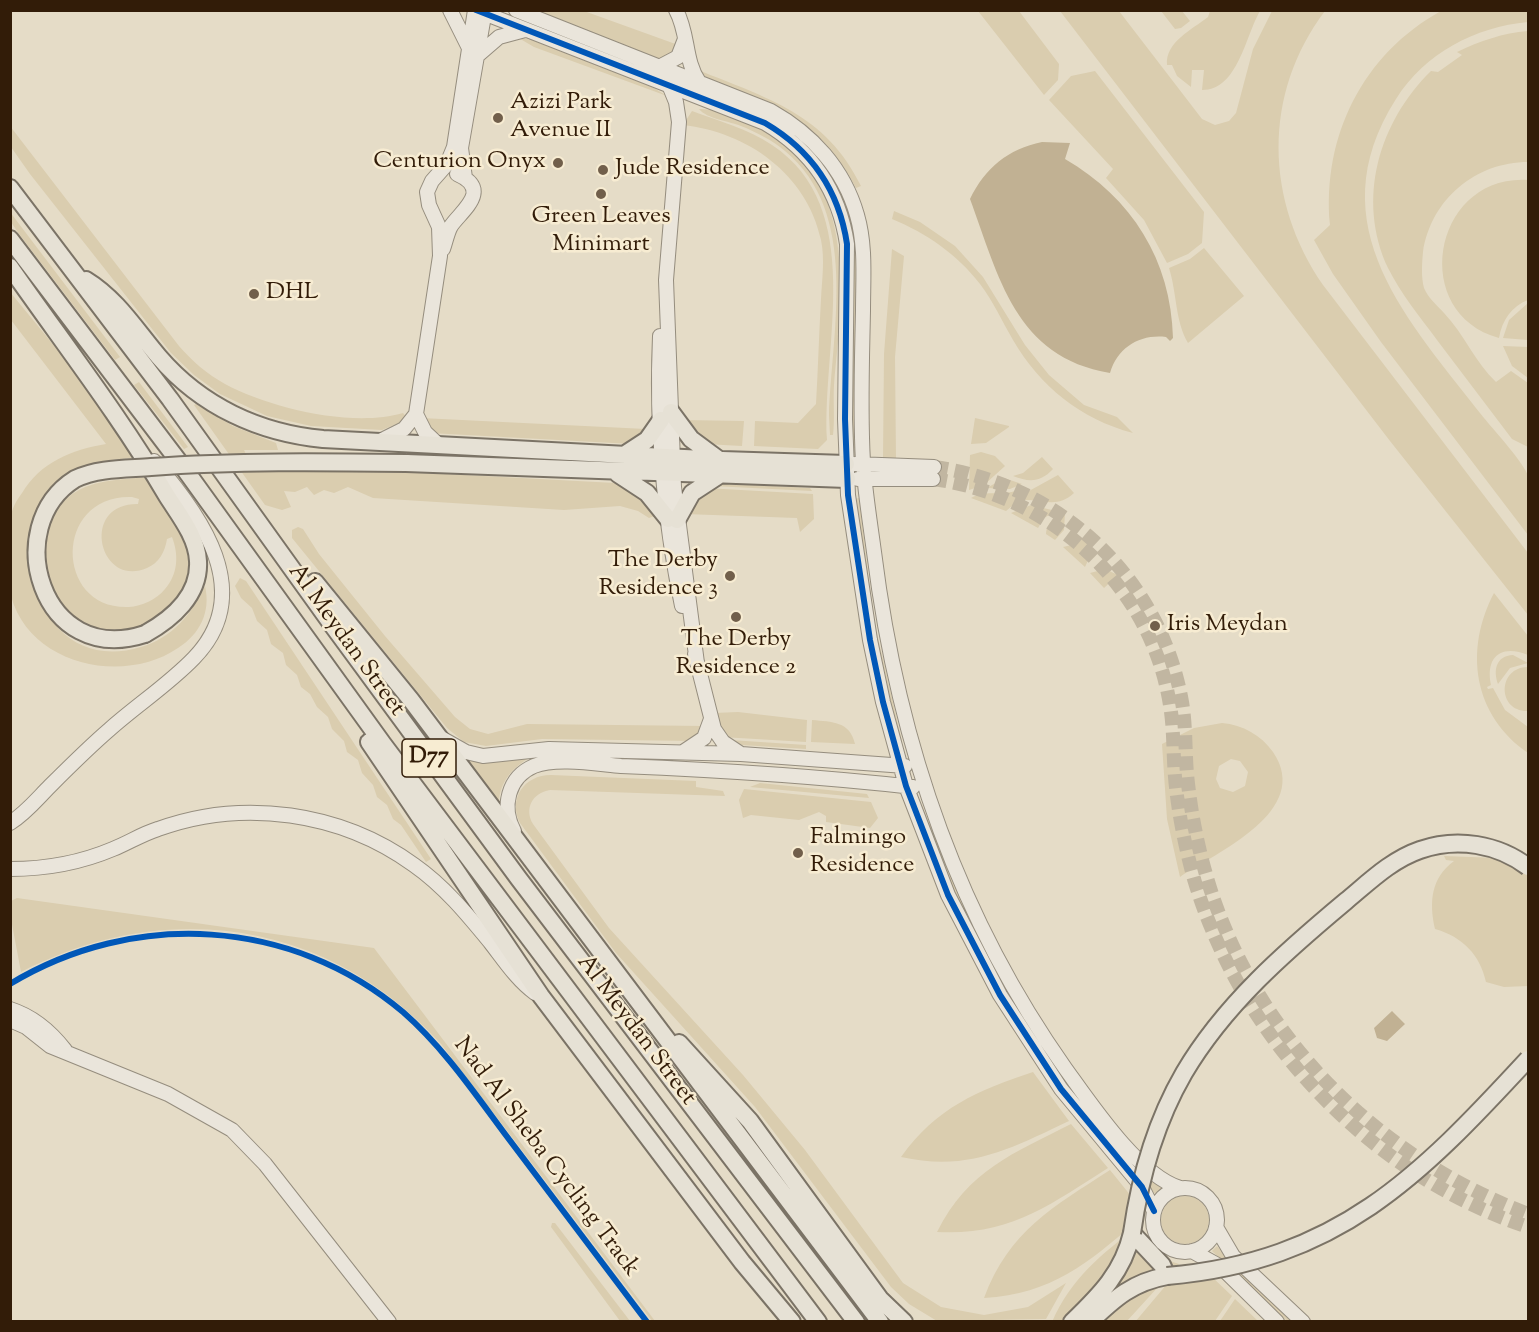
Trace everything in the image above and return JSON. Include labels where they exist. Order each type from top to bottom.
[{"type":"main road","name":"Al Meydan Street","points":[[10,188],[237,490],[472,816],[856,1322]]},
{"type":"main road","name":"Al Meydan Street","points":[[10,240],[180,462],[383,744],[818,1322]]},
{"type":"main road","points":[[10,267],[136,442],[191,536],[198,562],[196,580],[182,605],[169,619],[145,634],[115,640],[86,635],[59,621],[39,597],[29,569],[30,538],[41,510],[54,494],[68,483],[94,473],[194,464],[284,462],[406,463],[615,472],[668,466],[846,471]]},
{"type":"main road","points":[[75,274],[99,289],[115,303],[178,377],[226,411],[252,424],[294,436],[624,455],[668,466]]},
{"type":"main road","points":[[624,455],[647,440],[666,416],[720,468]]},
{"type":"main road","points":[[615,472],[640,486],[673,520],[692,493],[720,468]]},
{"type":"main road","points":[[237,490],[281,539],[436,735],[880,1322]]},
{"type":"main road","points":[[316,650],[342,700],[541,996],[720,1233],[792,1322]]},
{"type":"main road","points":[[1077,1320],[1113,1278],[1123,1261],[1132,1233],[1149,1151],[1184,1074],[1220,1022],[1284,955],[1389,866],[1421,849],[1444,844],[1480,845],[1503,852],[1528,867]]},
{"type":"main road","points":[[633,997],[735,1102],[880,1299],[904,1322]]},
{"type":"main road","points":[[1077,1320],[1128,1288],[1147,1280],[1217,1269],[1266,1257],[1314,1239],[1362,1214],[1420,1170],[1528,1059]]},
{"type":"main road","points":[[720,1233],[727,1256],[777,1322]]},
{"type":"main road","points":[[1132,1233],[1162,1265],[1167,1276]]},
{"type":"street","points":[[450,10],[472,51],[461,148],[465,178]]},
{"type":"street","points":[[676,10],[686,34],[690,65],[699,82]]},
{"type":"street","points":[[440,256],[439,231],[427,192],[432,181],[440,174],[454,147],[480,11],[765,123],[788,138],[817,168],[837,204],[845,230],[848,258],[846,471],[870,640],[899,765],[948,895],[1000,995],[1061,1089],[1142,1187],[1155,1211]]},
{"type":"street","points":[[522,12],[764,108],[795,126],[825,155],[848,191],[861,231],[864,259],[864,472],[881,610],[896,687],[924,788],[951,861],[977,919],[1002,968],[1042,1034],[1082,1091],[1141,1162],[1158,1179],[1180,1188],[1192,1189],[1207,1197],[1216,1211],[1216,1227],[1208,1242],[1192,1251]]},
{"type":"street","points":[[472,51],[499,37],[525,30]]},
{"type":"street","points":[[659,67],[670,63],[681,53],[686,34]]},
{"type":"street","points":[[669,85],[676,102],[679,122],[659,350],[673,520],[697,663],[711,719],[720,739],[741,754]]},
{"type":"street","points":[[679,122],[691,106],[710,101]]},
{"type":"street","points":[[375,442],[399,434],[416,414],[440,256],[448,232],[467,210],[473,198],[470,184],[465,178],[450,172],[440,174]]},
{"type":"street","points":[[433,211],[445,218],[459,217]]},
{"type":"street","points":[[416,414],[424,432],[440,446]]},
{"type":"street","points":[[10,823],[99,739],[195,657],[208,640],[217,620],[222,578],[214,547],[176,487],[136,442]]},
{"type":"street","points":[[846,471],[933,473]]},
{"type":"street","points":[[683,752],[704,738],[711,719]]},
{"type":"street","points":[[436,735],[466,752],[483,756],[549,749],[683,752],[741,754],[918,768]]},
{"type":"street","points":[[538,871],[510,825],[507,806],[512,786],[519,776],[542,763],[701,769],[924,788]]},
{"type":"street","points":[[10,869],[54,866],[85,859],[157,829],[207,816],[263,813],[318,821],[377,842],[429,876],[465,911],[521,981],[541,996]]},
{"type":"street","points":[[10,1009],[36,1022],[56,1038],[66,1052]]},
{"type":"street","points":[[10,1020],[26,1027],[51,1046],[177,1098],[232,1130],[255,1151],[389,1322]]},
{"type":"street","points":[[1180,1188],[1164,1196],[1155,1211],[1154,1224],[1162,1242],[1179,1251],[1192,1251],[1221,1267],[1277,1322]]},
{"type":"street","points":[[1216,1227],[1233,1256],[1303,1322]]},
{"type":"shaded area","points":[[535,11],[584,11],[681,46],[660,59]]},
{"type":"shaded area","points":[[978,11],[1019,11],[1059,64],[1058,80],[1044,95]]},
{"type":"shaded area","points":[[1060,11],[1119,11],[1202,119],[1215,125],[1229,121],[1236,113],[1253,49],[1272,11],[1325,11],[1304,43],[1290,77],[1281,112],[1279,148],[1282,183],[1290,218],[1304,253],[1323,285],[1528,553],[1528,615],[1390,441]]},
{"type":"shaded area","points":[[1161,11],[1182,11],[1190,21],[1181,28],[1175,29]]},
{"type":"shaded area","points":[[1210,11],[1260,11],[1232,72],[1214,88],[1202,90],[1204,70],[1192,70],[1191,87],[1177,76],[1172,65],[1167,65],[1170,49],[1188,31],[1208,17]]},
{"type":"shaded area","points":[[1441,11],[1528,11],[1528,22],[1489,30],[1453,45],[1421,68],[1408,83],[1396,99],[1373,145],[1365,189],[1369,230],[1382,270],[1402,308],[1428,346],[1526,471],[1530,488],[1528,535],[1381,342],[1333,274],[1314,240],[1330,225],[1329,192],[1333,160],[1341,130],[1353,101],[1369,74],[1390,50],[1414,29]]},
{"type":"shaded area","points":[[503,13],[758,111],[798,138],[827,169],[846,207],[857,253],[856,448],[851,448],[853,256],[805,147]]},
{"type":"shaded area","points":[[1528,31],[1528,162],[1491,169],[1459,187],[1446,200],[1435,216],[1428,233],[1423,252],[1422,279],[1428,295],[1451,321],[1496,382],[1511,371],[1528,383],[1528,447],[1512,439],[1417,314],[1393,278],[1379,242],[1374,215],[1374,189],[1378,163],[1386,138],[1413,91],[1431,71],[1438,72],[1462,55],[1457,52],[1474,44]]},
{"type":"shaded area","points":[[517,37],[532,40],[654,88],[667,96],[534,47]]},
{"type":"shaded area","points":[[698,70],[771,100],[812,125],[847,161],[861,186],[856,188],[827,146],[792,117],[751,96],[704,77]]},
{"type":"shaded area","points":[[1095,71],[1204,212],[1202,243],[1188,254],[1167,263],[1144,220],[1106,178],[1113,169],[1049,100],[1071,76]]},
{"type":"shaded area","points":[[699,109],[712,110],[732,117],[786,145],[811,171],[827,202],[836,236],[840,273],[833,435],[830,435],[829,415],[836,274],[833,239],[824,206],[809,177],[780,147],[752,131],[713,117]]},
{"type":"shaded area","points":[[692,111],[743,130],[772,145],[801,172],[820,204],[830,241],[833,280],[827,440],[818,449],[754,446],[755,421],[798,423],[816,404],[823,262],[821,240],[814,216],[803,195],[771,160],[730,137],[707,129],[683,125]]},
{"type":"shaded area","points":[[10,126],[179,346],[206,372],[243,393],[288,408],[336,417],[383,417],[403,413],[408,419],[382,430],[311,426],[267,416],[220,394],[194,375],[171,353],[30,174],[11,147]]},
{"type":"shaded area","points":[[1042,142],[1070,143],[1065,159],[1110,192],[1128,212],[1156,257],[1165,283],[1171,310],[1173,338],[1170,341],[1166,337],[1147,338],[1131,344],[1118,356],[1110,373],[1078,364],[1052,350],[1032,331],[1015,309],[1002,284],[970,199],[990,169],[1008,155]]},
{"type":"shaded area","points":[[1528,180],[1528,300],[1509,314],[1499,338],[1470,324],[1452,302],[1443,275],[1444,247],[1453,221],[1471,199],[1496,184]]},
{"type":"shaded area","points":[[894,211],[920,222],[955,246],[983,277],[1025,345],[1049,375],[1084,405],[1117,417],[1133,433],[1114,427],[1079,410],[1049,386],[1024,357],[989,297],[971,273],[940,246],[892,219]]},
{"type":"shaded area","points":[[10,212],[120,357],[115,360],[19,234],[11,222]]},
{"type":"shaded area","points":[[1204,248],[1244,296],[1188,343],[1178,316],[1169,268],[1190,259]]},
{"type":"shaded area","points":[[892,249],[904,256],[895,357],[896,459],[883,459],[884,354]]},
{"type":"shaded area","points":[[10,292],[75,371],[138,457],[104,461],[71,471],[49,494],[36,524],[33,557],[38,590],[51,619],[73,640],[103,651],[141,647],[162,638],[180,624],[194,606],[205,586],[205,613],[198,629],[178,648],[156,659],[132,665],[106,666],[81,662],[58,653],[38,639],[21,620],[11,596],[10,523],[12,511],[18,499],[30,482],[48,465],[69,454],[106,444],[11,320]]},
{"type":"shaded area","points":[[1528,303],[1528,340],[1503,338],[1509,320]]},
{"type":"shaded area","points":[[1503,346],[1528,347],[1528,378],[1512,366]]},
{"type":"shaded area","points":[[139,382],[188,447],[184,449],[134,385]]},
{"type":"shaded area","points":[[196,404],[233,426],[276,443],[278,450],[244,450],[255,471],[427,473],[615,483],[629,486],[660,514],[649,518],[638,511],[620,506],[564,510],[373,498],[348,487],[334,493],[324,490],[314,495],[307,487],[295,492],[284,491],[291,507],[282,510],[265,505],[194,405]]},
{"type":"shaded area","points":[[421,418],[646,429],[632,444],[430,433]]},
{"type":"shaded area","points":[[975,418],[1009,427],[986,443],[971,444]]},
{"type":"shaded area","points":[[682,420],[744,421],[742,446],[705,444]]},
{"type":"shaded area","points":[[981,452],[995,456],[1005,466],[984,485],[969,490],[970,455]]},
{"type":"shaded area","points":[[1042,457],[1053,469],[1044,477],[1029,480],[1013,476],[1023,473]]},
{"type":"shaded area","points":[[1058,475],[1074,493],[1068,498],[1056,502],[1023,500],[1029,491]]},
{"type":"shaded area","points":[[150,477],[191,547],[188,582],[173,605],[152,621],[128,629],[102,628],[78,620],[59,601],[48,573],[45,540],[56,512],[65,500],[89,486],[103,482]],"holes":[[[132,497],[139,499],[138,504],[119,507],[108,517],[102,529],[102,544],[108,557],[117,567],[130,571],[151,566],[163,553],[167,539],[172,537],[176,551],[173,577],[165,589],[148,602],[129,607],[104,603],[87,591],[76,573],[73,552],[77,531],[88,513],[106,501]]]},
{"type":"shaded area","points":[[1004,478],[1022,484],[1010,489],[987,488]]},
{"type":"shaded area","points":[[717,483],[810,488],[812,491],[713,486]]},
{"type":"shaded area","points":[[705,488],[813,494],[814,519],[800,532],[797,518],[685,514]]},
{"type":"shaded area","points":[[1021,489],[1018,501],[1006,511],[971,498],[977,495],[1008,493]]},
{"type":"shaded area","points":[[859,498],[874,621],[902,741],[898,742],[878,662],[855,499]]},
{"type":"shaded area","points":[[1031,505],[1056,511],[1044,518],[1038,528],[1011,513]]},
{"type":"shaded area","points":[[1065,513],[1064,530],[1055,540],[1046,534],[1048,526],[1055,518]]},
{"type":"shaded area","points":[[298,527],[303,529],[319,554],[385,636],[455,717],[470,729],[488,734],[527,724],[705,726],[696,741],[542,739],[486,746],[464,742],[447,728],[292,538],[292,530]]},
{"type":"shaded area","points":[[1086,536],[1091,554],[1085,567],[1063,547],[1076,544]]},
{"type":"shaded area","points":[[1105,569],[1118,575],[1104,588],[1090,573]]},
{"type":"shaded area","points":[[240,578],[246,581],[431,859],[426,862],[401,825],[393,819],[387,805],[377,797],[373,785],[362,773],[358,760],[347,752],[344,741],[332,729],[328,717],[317,707],[310,694],[301,687],[297,675],[286,665],[283,653],[271,644],[267,630],[257,621],[252,608],[241,598],[235,586]]},
{"type":"shaded area","points":[[1494,593],[1528,636],[1528,655],[1510,651],[1498,655],[1491,667],[1491,685],[1487,687],[1488,689],[1493,688],[1505,710],[1528,727],[1528,753],[1510,738],[1495,720],[1485,701],[1479,680],[1477,659],[1479,637]]},
{"type":"shaded area","points":[[1513,655],[1528,663],[1510,668],[1498,684],[1496,669],[1499,661]]},
{"type":"shaded area","points":[[1528,667],[1528,711],[1511,705],[1506,698],[1505,689],[1506,681],[1511,674],[1518,669]]},
{"type":"shaded area","points":[[738,712],[807,720],[806,742],[722,737],[714,713]]},
{"type":"shaded area","points":[[812,720],[839,724],[853,736],[855,744],[811,742]]},
{"type":"shaded area","points":[[1222,723],[1230,724],[1257,736],[1273,752],[1282,773],[1281,793],[1271,811],[1255,827],[1236,842],[1180,877],[1167,819],[1162,744],[1194,728]],"holes":[[[1231,759],[1240,761],[1248,772],[1245,786],[1233,792],[1220,788],[1216,779],[1219,766]]]},
{"type":"shaded area","points":[[730,740],[806,745],[806,749],[742,745]]},
{"type":"shaded area","points":[[458,756],[482,762],[531,757],[517,766],[503,784],[499,807]]},
{"type":"shaded area","points":[[551,775],[696,781],[696,787],[723,791],[725,796],[550,790],[534,798],[529,813],[533,824],[609,928],[743,1075],[805,1150],[903,1283],[941,1307],[984,1315],[1028,1307],[1066,1283],[1046,1319],[937,1321],[909,1304],[891,1287],[755,1107],[616,953],[520,823],[516,805],[521,790],[533,779]]},
{"type":"shaded area","points":[[760,783],[867,794],[869,798],[750,787]]},
{"type":"shaded area","points":[[744,789],[871,802],[878,818],[870,828],[826,822],[826,816],[819,812],[799,820],[751,815],[743,818],[739,800]]},
{"type":"shaded area","points":[[922,805],[958,894],[1018,1006],[1149,1179],[1163,1189],[1156,1195],[1084,1110],[1023,1025],[957,903],[919,806]]},
{"type":"shaded area","points":[[1444,856],[1498,858],[1528,873],[1528,986],[1504,987],[1486,982],[1475,955],[1469,948],[1454,937],[1435,929],[1432,900],[1436,883],[1440,875],[1454,861],[1446,860]]},
{"type":"shaded area","points":[[17,898],[374,948],[655,1321],[652,1321],[441,1044],[397,1002],[349,970],[298,947],[244,933],[189,929],[133,934],[76,948],[21,972],[11,919],[11,901]]},
{"type":"shaded area","points":[[1392,1011],[1405,1024],[1387,1041],[1377,1038],[1374,1028]]},
{"type":"shaded area","points":[[1033,1072],[1069,1121],[1008,1149],[968,1160],[947,1162],[901,1157],[929,1125],[944,1113],[976,1094]]},
{"type":"shaded area","points":[[1071,1124],[1108,1168],[1047,1206],[1007,1223],[963,1232],[937,1232],[949,1211],[978,1178],[1030,1144]]},
{"type":"shaded area","points":[[1110,1170],[1131,1196],[1137,1221],[1068,1274],[1030,1290],[984,1298],[1006,1255],[1020,1238],[1052,1209]]},
{"type":"shaded area","points":[[1180,1196],[1190,1196],[1202,1203],[1209,1215],[1209,1225],[1202,1237],[1190,1244],[1180,1244],[1165,1233],[1161,1225],[1161,1215],[1172,1200]]},
{"type":"shaded area","points":[[552,1223],[555,1223],[630,1321],[620,1321],[551,1227]]},
{"type":"shaded area","points":[[1138,1226],[1155,1250],[1179,1264],[1127,1321],[1052,1322],[1068,1292],[1078,1280],[1100,1257]]},
{"type":"shaded area","points":[[1217,1246],[1237,1270],[1292,1321],[1287,1321],[1212,1251]]},
{"type":"shaded area","points":[[1183,1265],[1210,1275],[1232,1296],[1215,1321],[1135,1322]]},
{"type":"shaded area","points":[[1235,1299],[1258,1321],[1220,1321]]},
{"type":"tunnel","points":[[934,467],[980,477],[1022,493],[1062,516],[1097,544],[1127,577],[1152,615],[1170,656],[1182,702],[1189,790],[1204,869],[1236,954],[1265,1004],[1298,1050],[1336,1092],[1379,1130],[1425,1163],[1475,1191],[1528,1214]]},
{"type":"tunnel","points":[[933,479],[976,488],[1017,504],[1055,526],[1089,553],[1118,585],[1142,621],[1159,661],[1170,705],[1178,803],[1194,879],[1216,938],[1244,994],[1279,1046],[1319,1094],[1365,1136],[1415,1173],[1470,1203],[1528,1227]]},
{"type":"cycle path","points":[[476,10],[765,123],[796,146],[809,159],[830,190],[843,225],[847,244],[845,419],[848,495],[870,640],[883,702],[906,786],[948,895],[1000,995],[1061,1089],[1142,1187],[1154,1211]]},
{"type":"cycle path","name":"Nad Al Sheba Cycling Track","points":[[10,984],[58,960],[108,944],[160,935],[211,935],[263,942],[312,957],[359,981],[403,1012],[444,1055],[647,1322]]},
{"type":"place","name":"Azizi Park Avenue II","points":[[498,118]]},
{"type":"place","name":"Centurion Onyx","points":[[558,163]]},
{"type":"place","name":"Jude Residence","points":[[603,170]]},
{"type":"place","name":"Green Leaves Minimart","points":[[601,194]]},
{"type":"place","name":"DHL","points":[[254,294]]},
{"type":"place","name":"The Derby Residence 3","points":[[730,576]]},
{"type":"place","name":"The Derby Residence 2","points":[[736,617]]},
{"type":"place","name":"Iris Meydan","points":[[1155,626]]},
{"type":"place","name":"Falmingo Residence","points":[[798,853]]}]
